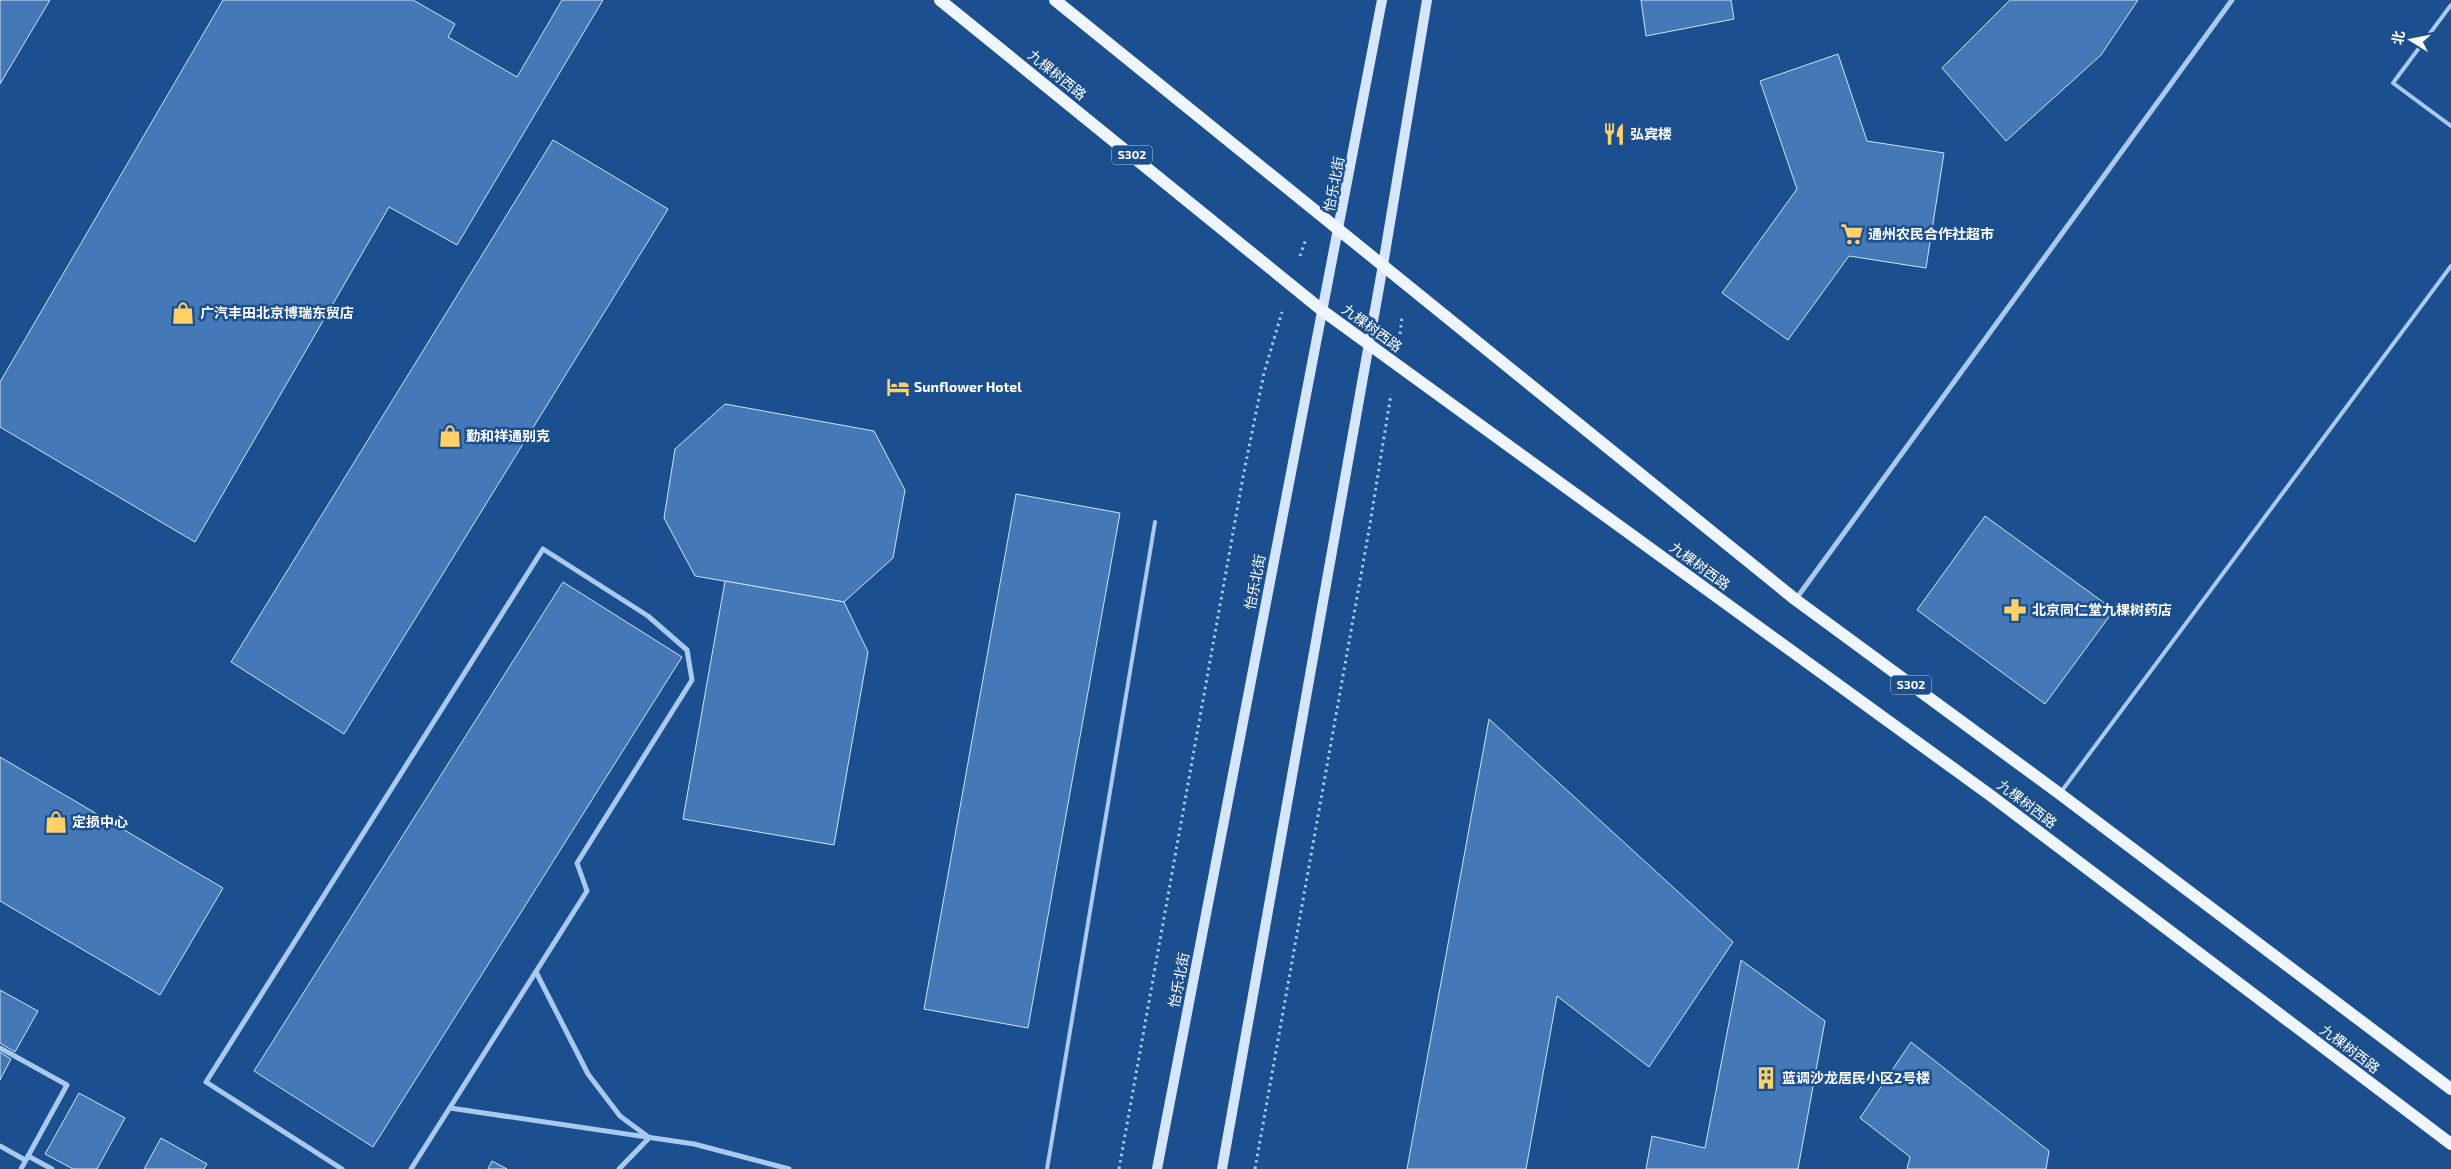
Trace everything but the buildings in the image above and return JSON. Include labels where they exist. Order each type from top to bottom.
[{"type":"main road","name":"九棵树西路","points":[[940,0],[1323,311],[1990,795],[2451,1144]]},
{"type":"main road","name":"九棵树西路","points":[[1055,0],[1315,208],[1339,231],[1796,600],[2060,794],[2451,1089]]},
{"type":"main road","name":"怡乐北街","points":[[1157,1169],[1382,0]]},
{"type":"main road","points":[[1222,1169],[1383,265],[1427,0]]},
{"type":"street","points":[[1796,600],[2232,0]]},
{"type":"street","points":[[342,1169],[206,1082],[543,549],[648,616],[688,650],[692,680],[577,863],[587,891],[411,1169]]},
{"type":"street","points":[[536,972],[588,1074],[620,1116],[649,1138]]},
{"type":"street","points":[[0,1048],[67,1085],[20,1169]]},
{"type":"street","points":[[450,1108],[694,1144],[789,1169]]},
{"type":"street","points":[[619,1169],[649,1138]]},
{"type":"street","points":[[0,1146],[52,1169]]},
{"type":"lane","points":[[2451,5],[2393,84],[2451,126]]},
{"type":"lane","points":[[2060,794],[2451,266]]},
{"type":"lane","points":[[1047,1169],[1155,522]]},
{"type":"path","points":[[1119,1169],[1243,477],[1264,373],[1315,208]]},
{"type":"path","points":[[1255,1169],[1369,530],[1397,364],[1407,284]]},
{"type":"place","name":"弘宾楼","points":[[1614,134]]},
{"type":"place","name":"通州农民合作社超市","points":[[1852,234]]},
{"type":"place","name":"广汽丰田北京博瑞东贸店","points":[[183,313]]},
{"type":"place","name":"Sunflower Hotel","points":[[898,387]]},
{"type":"place","name":"勤和祥通别克","points":[[450,436]]},
{"type":"place","name":"北京同仁堂九棵树药店","points":[[2015,610]]},
{"type":"place","name":"定损中心","points":[[56,822]]},
{"type":"place","name":"蓝调沙龙居民小区2号楼","points":[[1766,1078]]}]
